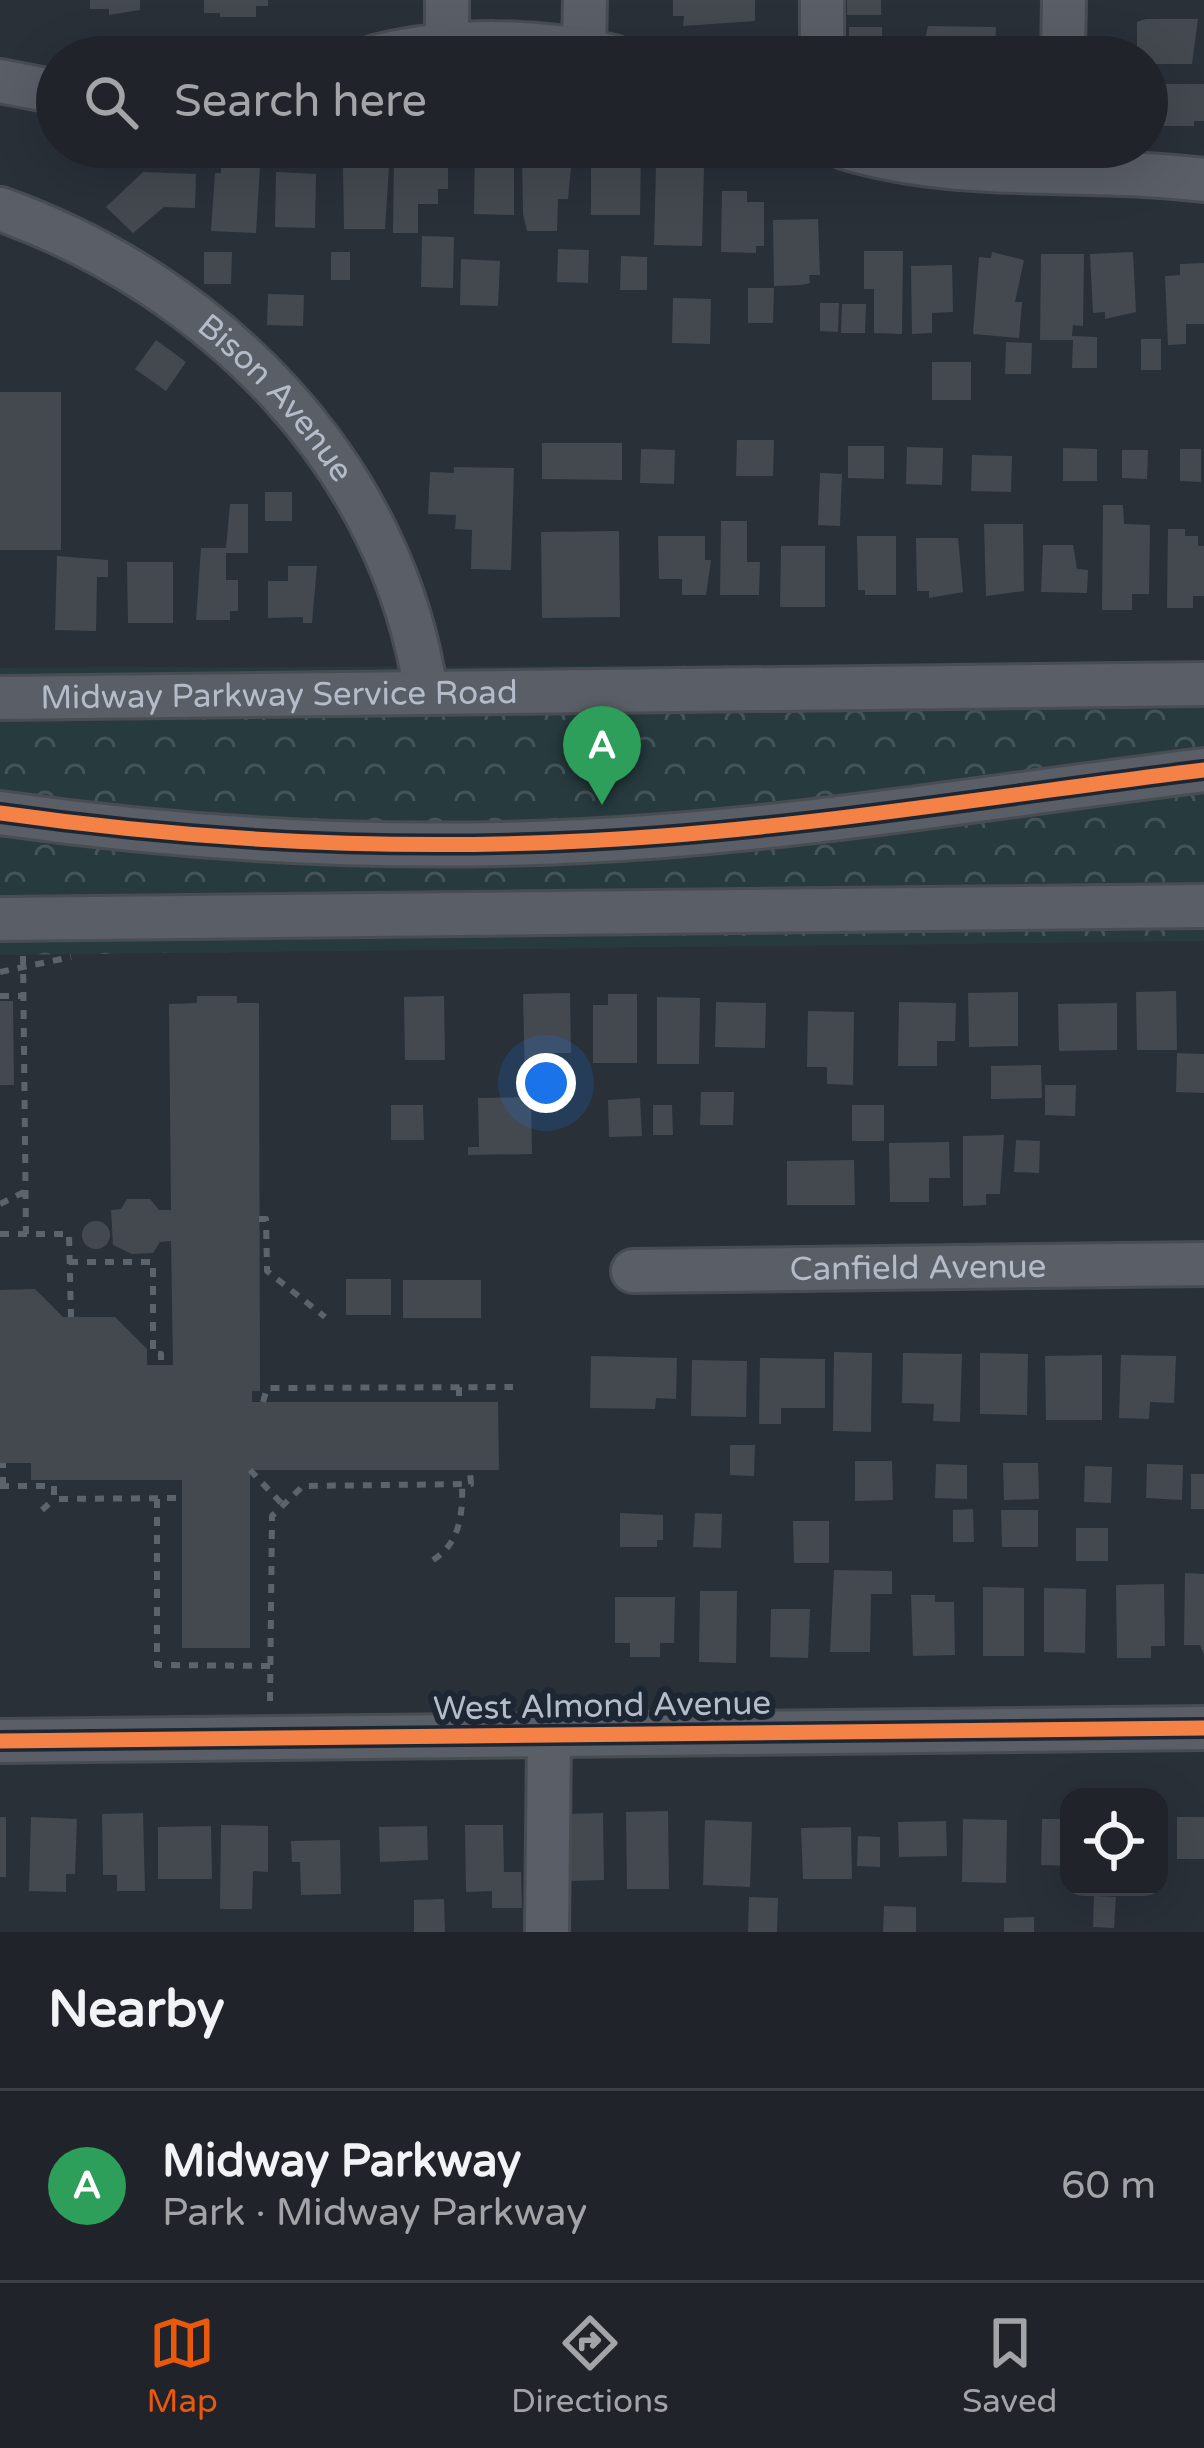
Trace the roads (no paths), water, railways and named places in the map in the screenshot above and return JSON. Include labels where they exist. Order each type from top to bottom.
[{"type":"street","points":[[447,36],[448,0]]},
{"type":"street","points":[[585,0],[594,36]]},
{"type":"street","points":[[822,36],[823,0]]},
{"type":"street","points":[[1064,0],[1064,36]]},
{"type":"street","points":[[0,81],[36,88]]},
{"type":"street","points":[[1120,168],[1204,181]]},
{"type":"street","name":"Bison Avenue","points":[[0,209],[140,275],[226,339],[274,385],[349,485],[381,547],[403,599],[426,693]]},
{"type":"street","name":"Midway Parkway Service Road","points":[[0,698],[1204,684]]},
{"type":"street","points":[[0,813],[224,835],[509,843],[782,825],[1204,770]]},
{"type":"street","points":[[12,933],[1204,906]]},
{"type":"street","name":"Canfield Avenue","points":[[633,1270],[1204,1264]]},
{"type":"street","name":"West Almond Avenue","points":[[0,1741],[1204,1728]]},
{"type":"street","points":[[547,1932],[549,1738]]},
{"type":"place","name":"Midway Parkway","points":[[602,805]]}]
